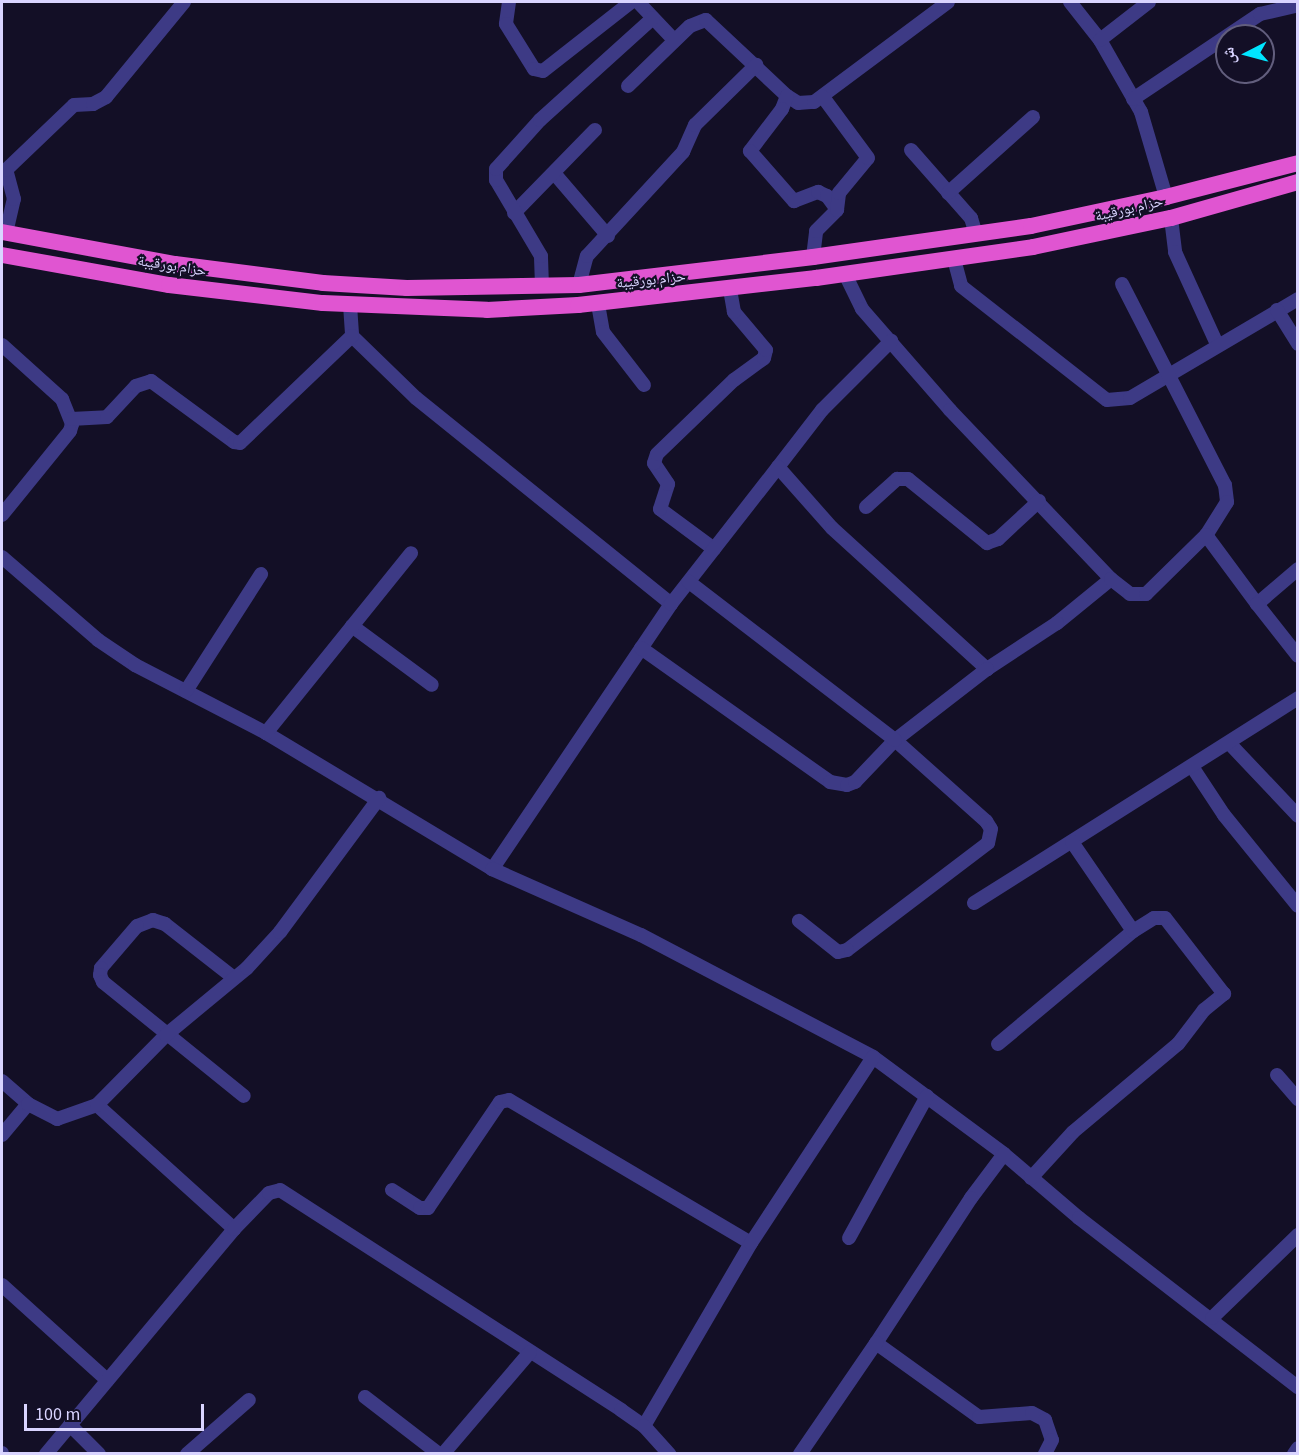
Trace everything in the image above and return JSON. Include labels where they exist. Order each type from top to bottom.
[{"type":"highway","name":"حزام بورقيبة","points":[[4,233],[175,264],[313,282],[407,288],[579,285],[813,257],[976,234],[1167,197],[1298,163]]},
{"type":"highway","name":"حزام بورقيبة","points":[[2,255],[245,296],[350,305],[488,310],[598,304],[954,259],[1096,235],[1171,218],[1298,182]]},
{"type":"street","points":[[4,233],[14,199],[6,171],[74,105],[93,104],[106,97],[184,2]]},
{"type":"street","points":[[509,2],[506,24],[534,69],[543,71],[631,2]]},
{"type":"street","points":[[638,2],[674,40]]},
{"type":"street","points":[[628,86],[674,40],[698,21],[710,21],[787,96],[806,104],[824,97],[948,2]]},
{"type":"street","points":[[1070,2],[1100,40],[1133,99],[1152,140],[1167,197]]},
{"type":"street","points":[[1100,40],[1149,2]]},
{"type":"street","points":[[1133,99],[1260,14],[1298,5]]},
{"type":"street","points":[[543,286],[541,256],[496,180],[501,160],[653,18]]},
{"type":"street","points":[[579,285],[587,256],[608,236],[683,152],[695,125],[756,65]]},
{"type":"street","points":[[787,96],[783,109],[750,151],[794,201],[818,192],[827,196],[837,210]]},
{"type":"street","points":[[813,257],[816,231],[837,210],[839,193],[868,158],[824,97]]},
{"type":"street","points":[[948,194],[1033,117]]},
{"type":"street","points":[[514,213],[595,130]]},
{"type":"street","points":[[911,150],[970,218],[976,234]]},
{"type":"street","points":[[554,173],[608,236]]},
{"type":"street","points":[[1171,218],[1179,262],[1217,344]]},
{"type":"street","points":[[954,259],[962,286],[1107,400],[1130,398],[1171,375],[1217,344],[1298,298]]},
{"type":"street","points":[[845,274],[862,309],[950,410],[1111,579],[1130,594],[1146,594],[1206,535],[1225,509],[1227,492],[1171,375],[1122,284]]},
{"type":"street","points":[[714,549],[660,509],[659,502],[668,487],[654,463],[657,454],[717,396],[764,358],[766,350],[734,312],[730,289]]},
{"type":"street","points":[[598,304],[603,332],[644,385]]},
{"type":"street","points":[[350,305],[352,336],[459,435],[670,604]]},
{"type":"street","points":[[1277,310],[1298,344]]},
{"type":"street","points":[[71,419],[107,417],[136,386],[151,381],[234,442],[240,443],[352,336]]},
{"type":"street","points":[[492,869],[670,604],[822,410],[891,341]]},
{"type":"street","points":[[2,345],[62,399],[71,419],[70,431],[2,515]]},
{"type":"street","points":[[778,467],[832,528],[987,669]]},
{"type":"street","points":[[867,507],[897,479],[908,479],[987,543],[998,539],[1039,501]]},
{"type":"street","points":[[1206,535],[1298,656]]},
{"type":"street","points":[[266,733],[411,553]]},
{"type":"street","points":[[2,557],[98,640],[135,665],[266,733],[379,798],[492,869],[641,935],[873,1057],[1004,1154],[1031,1178],[1298,1387]]},
{"type":"street","points":[[1257,604],[1298,569]]},
{"type":"street","points":[[186,691],[261,574]]},
{"type":"street","points":[[641,648],[830,782],[847,785],[855,782],[895,740],[987,669],[1057,623],[1111,579]]},
{"type":"street","points":[[689,582],[895,740],[986,821],[991,829],[988,843],[847,951],[838,952],[799,921]]},
{"type":"street","points":[[352,626],[432,685]]},
{"type":"street","points":[[974,903],[1230,744],[1298,698]]},
{"type":"street","points":[[1230,744],[1298,816]]},
{"type":"street","points":[[1192,768],[1224,815],[1298,906]]},
{"type":"street","points":[[2,1081],[28,1104],[57,1119],[97,1105],[166,1035],[234,978],[280,932],[379,798]]},
{"type":"street","points":[[1072,842],[1133,931]]},
{"type":"street","points":[[998,1044],[1133,931],[1154,918],[1165,918],[1224,994],[1204,1010],[1178,1044],[1094,1112],[1031,1178]]},
{"type":"street","points":[[234,978],[159,920],[145,921],[137,926],[101,968],[100,975],[103,982],[166,1035],[244,1096]]},
{"type":"street","points":[[644,1426],[751,1244],[873,1057]]},
{"type":"street","points":[[1277,1075],[1298,1099]]},
{"type":"street","points":[[849,1238],[927,1096]]},
{"type":"street","points":[[392,1190],[420,1209],[428,1208],[500,1102],[509,1100],[751,1244]]},
{"type":"street","points":[[2,1135],[28,1104]]},
{"type":"street","points":[[97,1105],[234,1229]]},
{"type":"street","points":[[800,1454],[1004,1154]]},
{"type":"street","points":[[46,1454],[234,1229],[269,1193],[285,1190],[644,1426],[665,1452]]},
{"type":"street","points":[[1212,1318],[1298,1235]]},
{"type":"street","points":[[2,1285],[108,1380]]},
{"type":"street","points":[[876,1343],[979,1417],[1032,1413],[1046,1420],[1052,1440],[1046,1454]]},
{"type":"street","points":[[365,1397],[441,1454],[530,1352]]},
{"type":"street","points":[[187,1454],[249,1400]]},
{"type":"street","points":[[70,1425],[99,1454]]},
{"type":"street","points":[[1294,1454],[1298,1448]]}]
